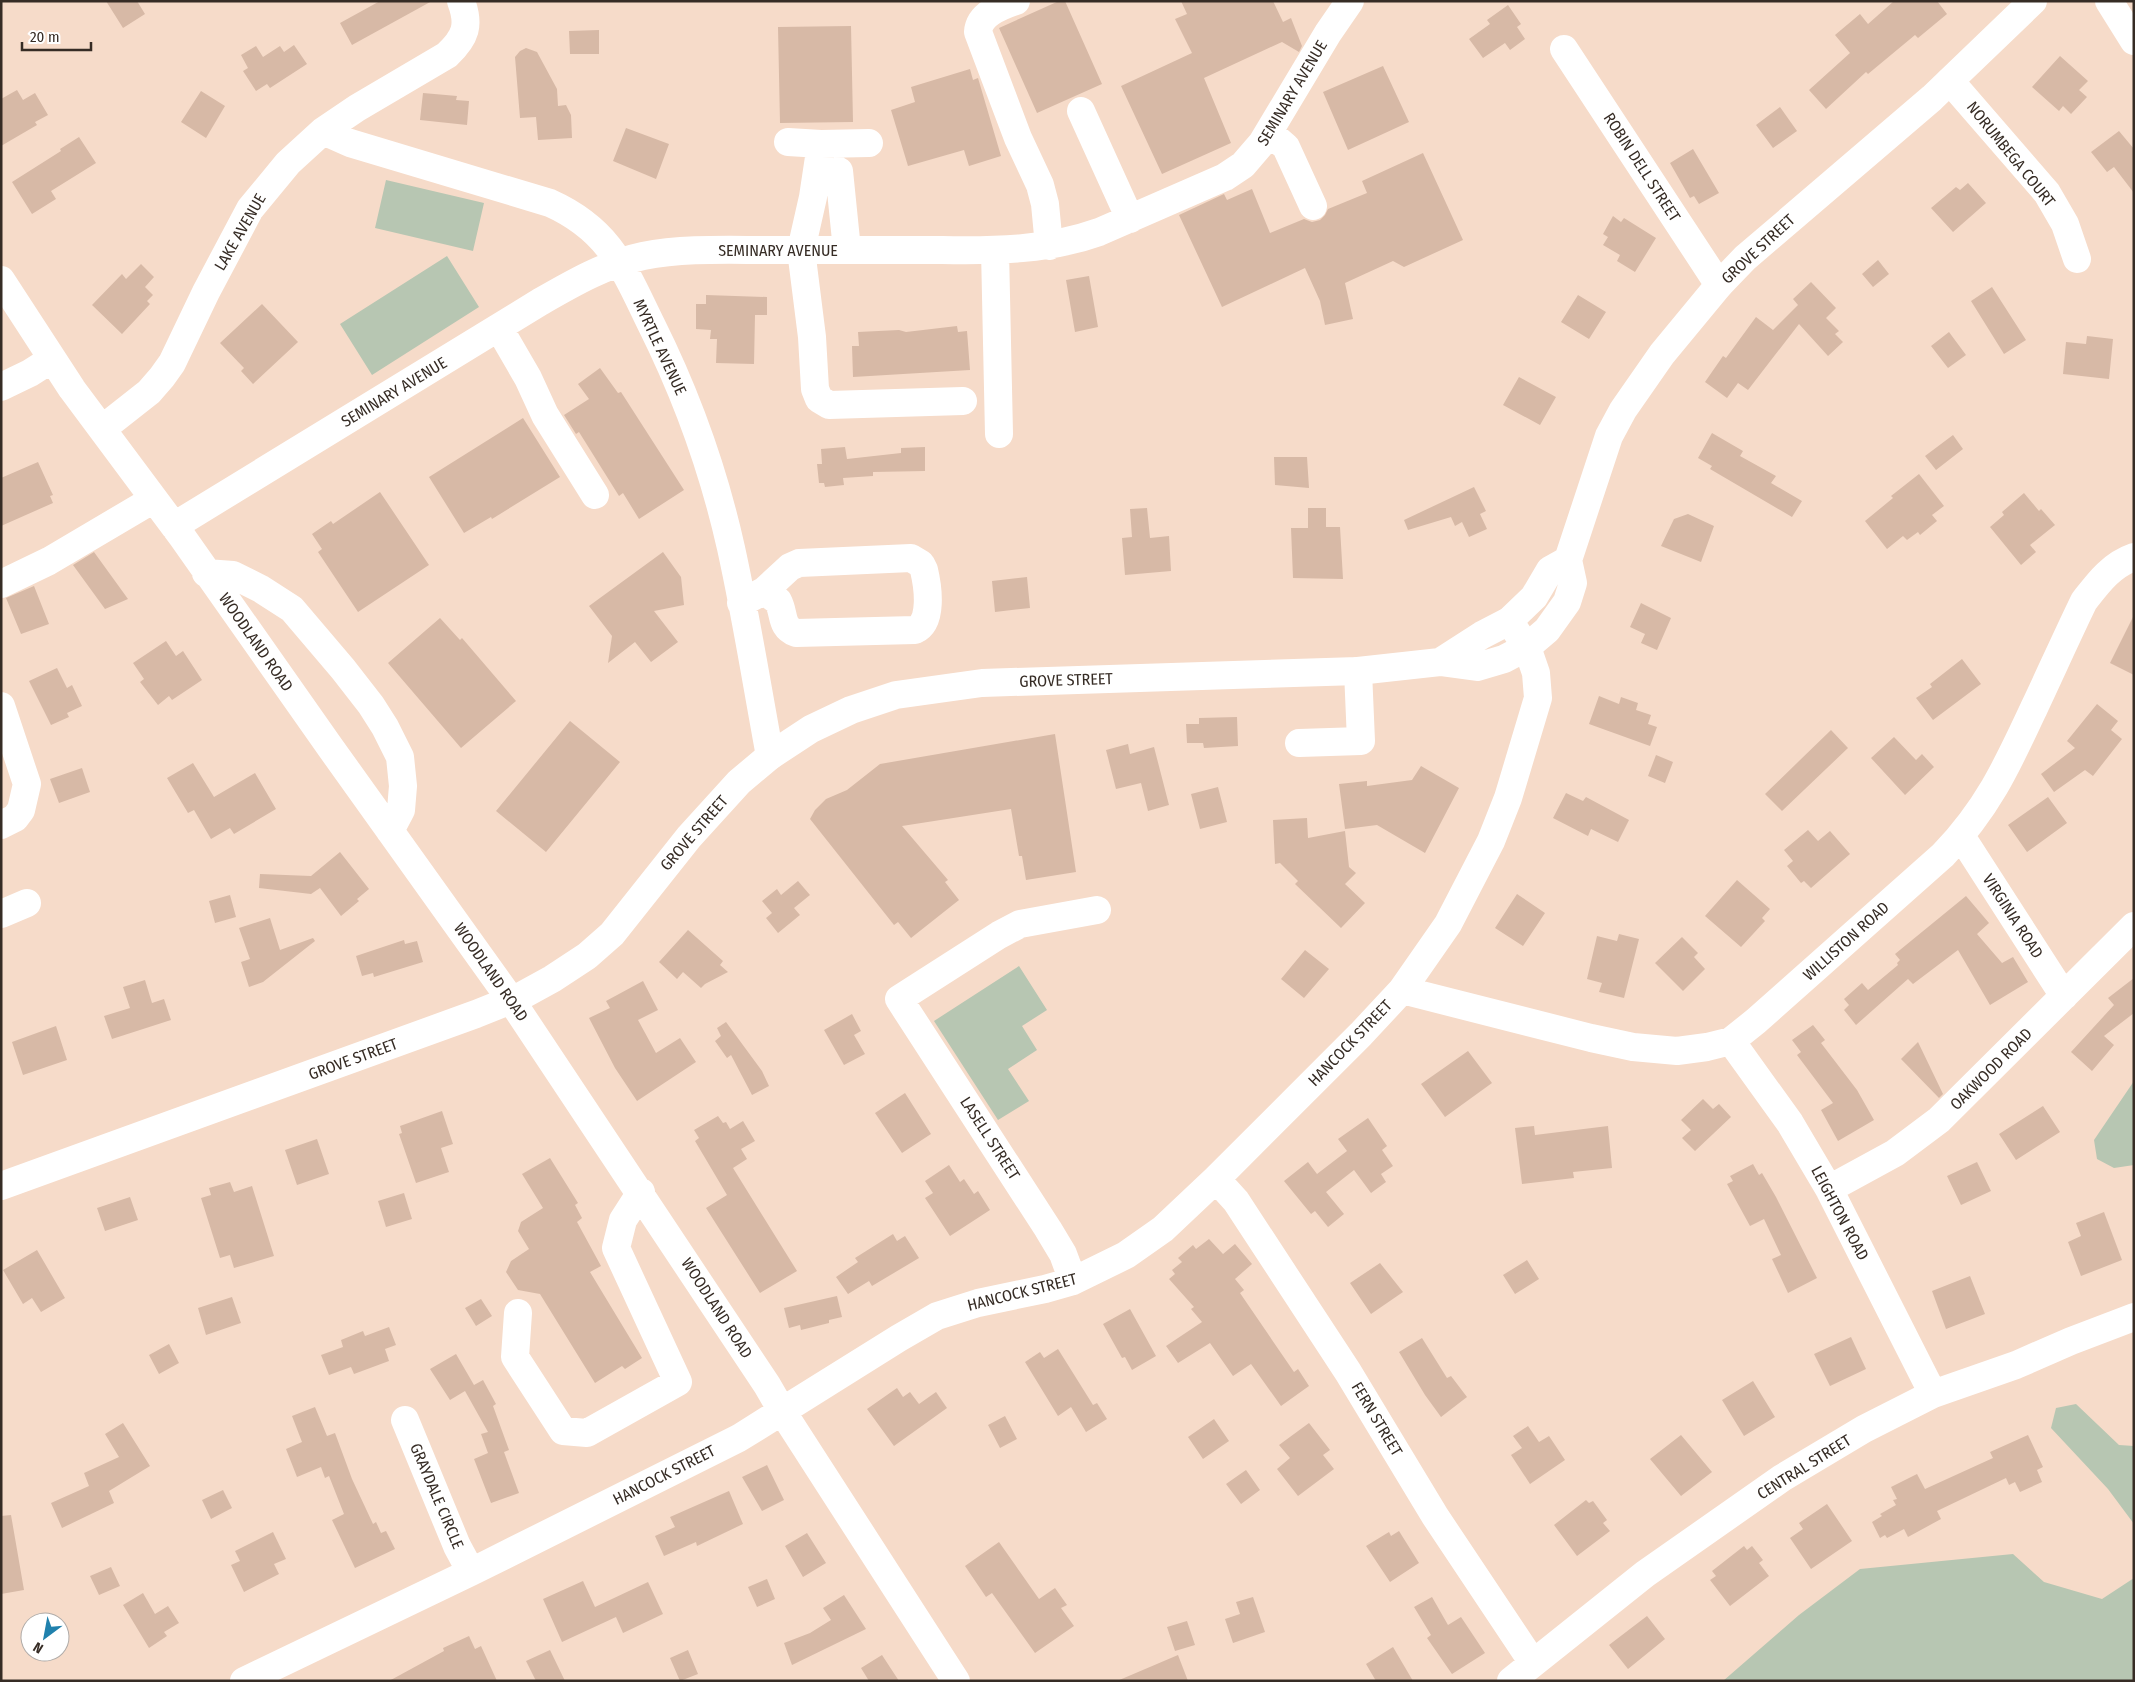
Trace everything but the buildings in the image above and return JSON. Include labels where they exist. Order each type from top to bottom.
[{"type":"street","name":"LAKE AVENUE","points":[[102,429],[138,401],[162,377],[172,363],[250,209],[288,163],[323,131],[357,108],[447,55],[457,46],[464,33],[466,20],[461,1]]},
{"type":"street","points":[[1016,1],[986,15],[980,22],[978,32],[1018,138],[1040,185],[1046,204],[1049,246]]},
{"type":"street","name":"SEMINARY AVENUE","points":[[174,526],[578,280],[620,262],[642,256],[711,250],[995,250],[1049,246],[1078,240],[1225,177],[1252,157],[1270,133],[1328,33],[1350,1]]},
{"type":"street","name":"GROVE STREET","points":[[1,1186],[512,1000],[552,979],[600,945],[622,922],[655,878],[717,804],[739,782],[770,756],[811,729],[851,710],[896,696],[936,688],[982,683],[1358,671],[1440,662],[1477,667],[1504,659],[1527,648],[1547,630],[1567,602],[1573,583],[1568,560],[1609,436],[1623,410],[1651,368],[1719,284],[1776,229],[1950,81],[2034,1]]},
{"type":"street","points":[[2109,1],[2134,41]]},
{"type":"street","name":"ROBIN DELL STREET","points":[[1564,49],[1719,284]]},
{"type":"street","name":"NORUMBEGA COURT","points":[[1950,81],[2047,193],[2065,224],[2077,259]]},
{"type":"street","points":[[1082,111],[1130,219]]},
{"type":"street","name":"MYRTLE AVENUE","points":[[323,131],[350,143],[550,203],[576,216],[587,224],[620,262],[676,378],[695,426],[724,519],[752,597],[770,756]]},
{"type":"street","points":[[1270,133],[1286,147],[1312,206]]},
{"type":"street","points":[[788,142],[821,144],[869,143]]},
{"type":"street","points":[[821,144],[813,197],[801,250],[812,336],[815,388],[822,402],[832,404],[963,401]]},
{"type":"street","points":[[839,171],[847,250]]},
{"type":"street","points":[[995,250],[999,434]]},
{"type":"street","name":"WOODLAND ROAD","points":[[1,280],[52,359],[174,526],[512,1000],[768,1385],[782,1411],[956,1681]]},
{"type":"street","points":[[499,328],[528,378],[545,415],[595,495]]},
{"type":"street","points":[[1,387],[25,376],[52,359]]},
{"type":"street","points":[[1,584],[49,561],[154,499]]},
{"type":"street","name":"WILLISTON ROAD","points":[[1402,990],[1633,1047],[1676,1051],[1707,1047],[1731,1041],[1868,922],[1943,855],[1961,836],[1983,809],[2002,778],[2084,601],[2102,577],[2125,560],[2134,557]]},
{"type":"street","points":[[911,558],[921,564],[924,570],[927,616],[924,623],[915,630],[796,634],[784,625],[778,601],[752,597],[790,567],[799,563],[911,558]]},
{"type":"street","name":"GROVE STREET","points":[[1440,662],[1482,635],[1509,621],[1534,596],[1550,570],[1568,560]]},
{"type":"street","points":[[206,573],[233,575],[261,589],[292,609],[343,669],[371,706],[385,727],[400,757],[403,786],[401,810],[390,831]]},
{"type":"street","name":"HANCOCK STREET","points":[[244,1681],[471,1572],[730,1442],[937,1316],[978,1302],[1041,1290],[1073,1281],[1107,1265],[1143,1244],[1180,1214],[1361,1034],[1402,990],[1448,924],[1468,889],[1508,798],[1538,698],[1536,672],[1527,648],[1509,621]]},
{"type":"street","points":[[1300,743],[1360,741],[1358,671]]},
{"type":"street","points":[[1,706],[27,784],[21,810],[15,818],[1,825]]},
{"type":"street","name":"VIRGINIA ROAD","points":[[1961,836],[2064,996]]},
{"type":"street","points":[[1,914],[28,903]]},
{"type":"street","name":"LASELL STREET","points":[[1073,1281],[1063,1254],[1048,1228],[899,999],[999,935],[1020,924],[1097,910]]},
{"type":"street","name":"OAKWOOD ROAD","points":[[1829,1189],[1895,1153],[1939,1120],[2134,926]]},
{"type":"street","name":"LEIGHTON ROAD","points":[[1731,1041],[1790,1122],[1829,1189],[1933,1394]]},
{"type":"street","name":"FERN STREET","points":[[1216,1179],[1236,1201],[1348,1372],[1435,1516],[1533,1663]]},
{"type":"street","points":[[518,1313],[515,1357],[564,1431],[586,1433],[678,1382],[616,1248],[623,1220],[641,1192]]},
{"type":"street","name":"CENTRAL STREET","points":[[1511,1681],[1645,1574],[1782,1478],[1864,1429],[1933,1394],[2016,1365],[2071,1341],[2134,1317]]},
{"type":"street","name":"GRAYDALE CIRCLE","points":[[405,1420],[457,1546],[471,1572]]},
{"type":"green space","points":[[386,180],[484,203],[473,251],[375,228]]},
{"type":"green space","points":[[447,256],[479,307],[372,375],[340,324]]},
{"type":"green space","points":[[1019,966],[1047,1010],[1022,1026],[1037,1050],[1008,1069],[1029,1101],[998,1120],[934,1021]]},
{"type":"green space","points":[[2134,1081],[2134,1165],[2114,1168],[2097,1159],[2094,1140]]},
{"type":"green space","points":[[2076,1404],[2119,1445],[2134,1446],[2134,1524],[2108,1489],[2051,1428],[2056,1408]]},
{"type":"green space","points":[[2013,1554],[2044,1582],[2102,1599],[2134,1578],[2134,1681],[1723,1681],[1799,1615],[1860,1569]]}]
